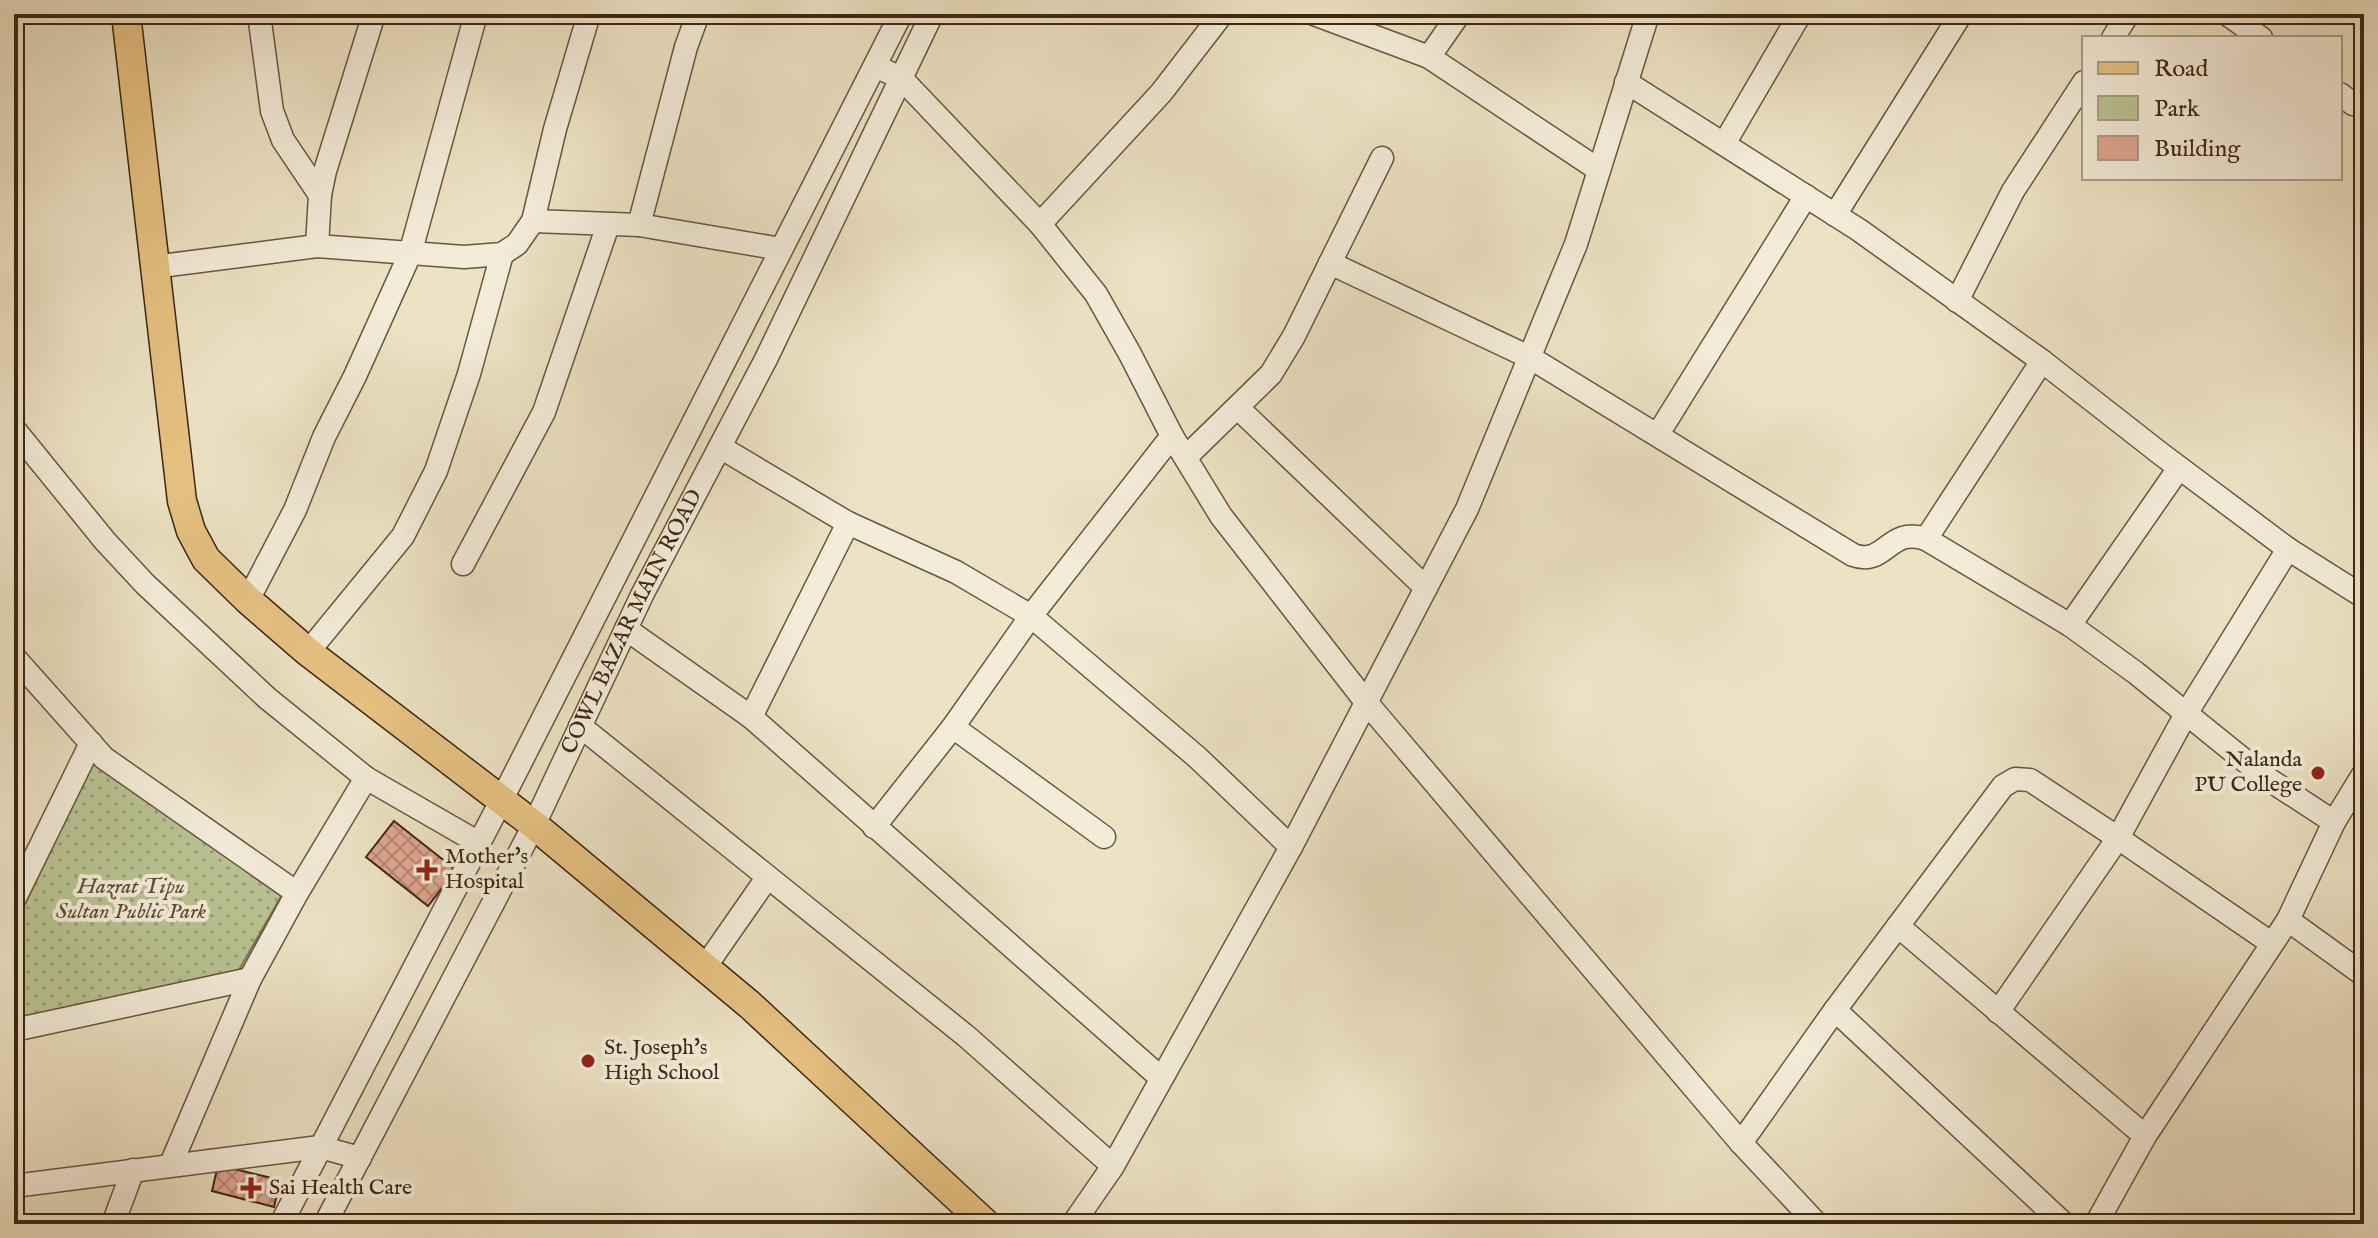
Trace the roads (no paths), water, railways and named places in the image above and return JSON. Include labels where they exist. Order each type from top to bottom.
[{"type":"main road","points":[[126,14],[182,501],[191,531],[206,559],[308,652],[534,825],[750,1005],[986,1224]]},
{"type":"street","points":[[259,14],[267,92],[272,111],[283,140],[320,195]]},
{"type":"street","points":[[317,246],[320,195],[374,14]]},
{"type":"street","points":[[248,600],[295,510],[324,437],[410,254],[476,14]]},
{"type":"street","points":[[153,267],[317,246],[464,257],[502,254],[517,244],[533,221],[555,129],[589,14]]},
{"type":"street","points":[[639,225],[686,47],[698,14]]},
{"type":"street","name":"COWL BAZAR MAIN ROAD","points":[[281,1224],[501,801],[901,14]]},
{"type":"street","name":"COWL BAZAR MAIN ROAD","points":[[325,1224],[534,825],[626,629],[766,359],[932,14]]},
{"type":"street","points":[[1040,224],[1161,93],[1222,14]]},
{"type":"street","points":[[1314,14],[1429,57],[1599,170]]},
{"type":"street","points":[[1429,57],[1459,14]]},
{"type":"street","points":[[1073,1224],[1113,1166],[1291,847],[1467,509],[1576,244],[1648,14]]},
{"type":"street","points":[[1724,144],[1800,14]]},
{"type":"street","points":[[1835,215],[1961,14]]},
{"type":"street","points":[[2227,14],[2258,36]]},
{"type":"street","points":[[875,66],[901,78],[1040,224],[1096,294],[1172,436],[1221,516],[1366,702],[1741,1143],[1817,1224]]},
{"type":"street","points":[[1626,82],[1835,215],[2042,361],[2288,549],[2364,597]]},
{"type":"street","points":[[1957,301],[2013,191],[2082,85]]},
{"type":"street","points":[[2342,96],[2353,104],[2364,103]]},
{"type":"street","points":[[1186,457],[1271,374],[1294,336],[1382,158]]},
{"type":"street","points":[[1658,434],[1806,196]]},
{"type":"street","points":[[533,221],[639,225],[781,249]]},
{"type":"street","points":[[463,564],[544,412],[608,225]]},
{"type":"street","points":[[308,652],[403,536],[436,471],[469,374],[502,254]]},
{"type":"street","points":[[1330,263],[1529,357],[1853,555],[1874,557],[1899,538],[1912,535],[1926,539],[2070,625],[2136,673],[2265,777],[2334,822]]},
{"type":"street","points":[[1926,539],[2042,361]]},
{"type":"street","points":[[1238,408],[1426,588]]},
{"type":"street","points":[[14,429],[105,541],[145,584],[267,698],[366,778],[479,843]]},
{"type":"street","points":[[874,827],[953,727],[1031,616],[1172,436]]},
{"type":"street","points":[[720,447],[848,523],[956,572],[1031,616],[1198,758],[1291,847]]},
{"type":"street","points":[[2070,625],[2179,468]]},
{"type":"street","points":[[751,717],[848,523]]},
{"type":"street","points":[[1998,1012],[2118,838],[2186,714],[2288,549]]},
{"type":"street","points":[[626,629],[751,717],[1161,1078]]},
{"type":"street","points":[[14,657],[104,758],[297,893]]},
{"type":"street","points":[[580,726],[966,1036],[1113,1166]]},
{"type":"street","points":[[953,727],[1104,837]]},
{"type":"street","points":[[14,900],[91,743]]},
{"type":"street","points":[[2096,1224],[2145,1136],[2288,920],[2334,822],[2356,802],[2364,773]]},
{"type":"street","points":[[171,1164],[250,979],[366,778]]},
{"type":"street","points":[[1741,1143],[1835,1010],[2003,786],[2015,779],[2030,780],[2271,943]]},
{"type":"street","points":[[705,967],[767,878]]},
{"type":"street","points":[[2288,920],[2364,975]]},
{"type":"street","points":[[1898,926],[2145,1136]]},
{"type":"street","points":[[14,1030],[250,979]]},
{"type":"street","points":[[1835,1010],[2064,1224]]},
{"type":"street","points":[[14,1186],[320,1147],[360,1158]]},
{"type":"street","points":[[113,1224],[133,1170]]},
{"type":"place","name":"Nalanda PU College","points":[[2318,773]]},
{"type":"place","name":"Mother's Hospital","points":[[427,870]]},
{"type":"place","name":"St. Joseph's High School","points":[[588,1061]]},
{"type":"place","name":"Sai Health Care","points":[[251,1188]]},
{"type":"park label","name":"Hazrat Tipu Sultan Public Park","points":[[131,900]]}]
